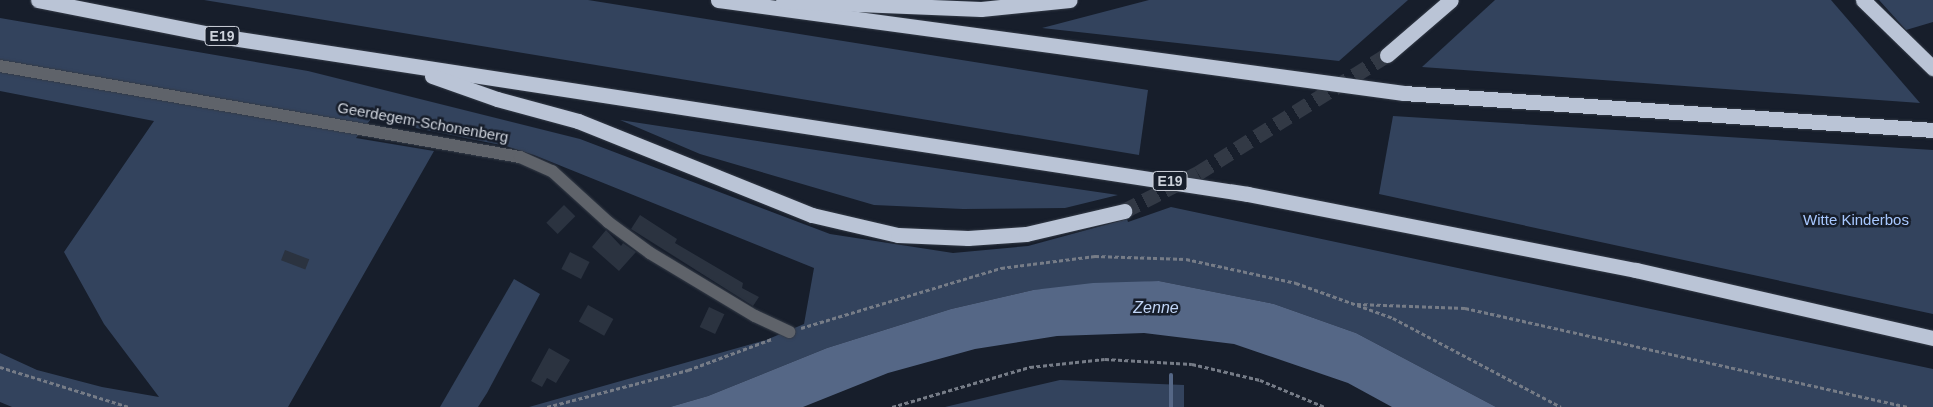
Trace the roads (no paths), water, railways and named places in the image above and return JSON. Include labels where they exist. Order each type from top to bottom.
[{"type":"highway","name":"E19","points":[[38,0],[219,36],[996,153],[1248,194],[1627,268],[1933,338]]},
{"type":"highway","points":[[718,0],[1404,93],[1933,130]]},
{"type":"highway","points":[[754,0],[981,9],[1070,0]]},
{"type":"highway","points":[[1387,55],[1451,0]]},
{"type":"highway","points":[[1863,0],[1933,68]]},
{"type":"highway","points":[[400,64],[497,99],[578,121],[812,215],[898,235],[968,238],[1026,234],[1124,211]]},
{"type":"street","name":"Geerdegem-Schonenberg","points":[[0,66],[520,157],[552,171],[608,222],[650,253],[747,312],[790,332]]},
{"type":"water","name":"Zenne","points":[[1159,281],[1274,304],[1356,333],[1496,407],[1392,407],[1348,383],[1234,344],[1144,333],[1057,336],[975,349],[888,373],[803,407],[670,407],[708,396],[827,348],[951,309],[1033,290],[1093,283]]},
{"type":"waterway","points":[[1171,375],[1171,407]]},
{"type":"tunnel","points":[[1124,211],[1198,173],[1387,55]]},
{"type":"park label","name":"Witte Kinderbos","points":[[1856,220]]}]
